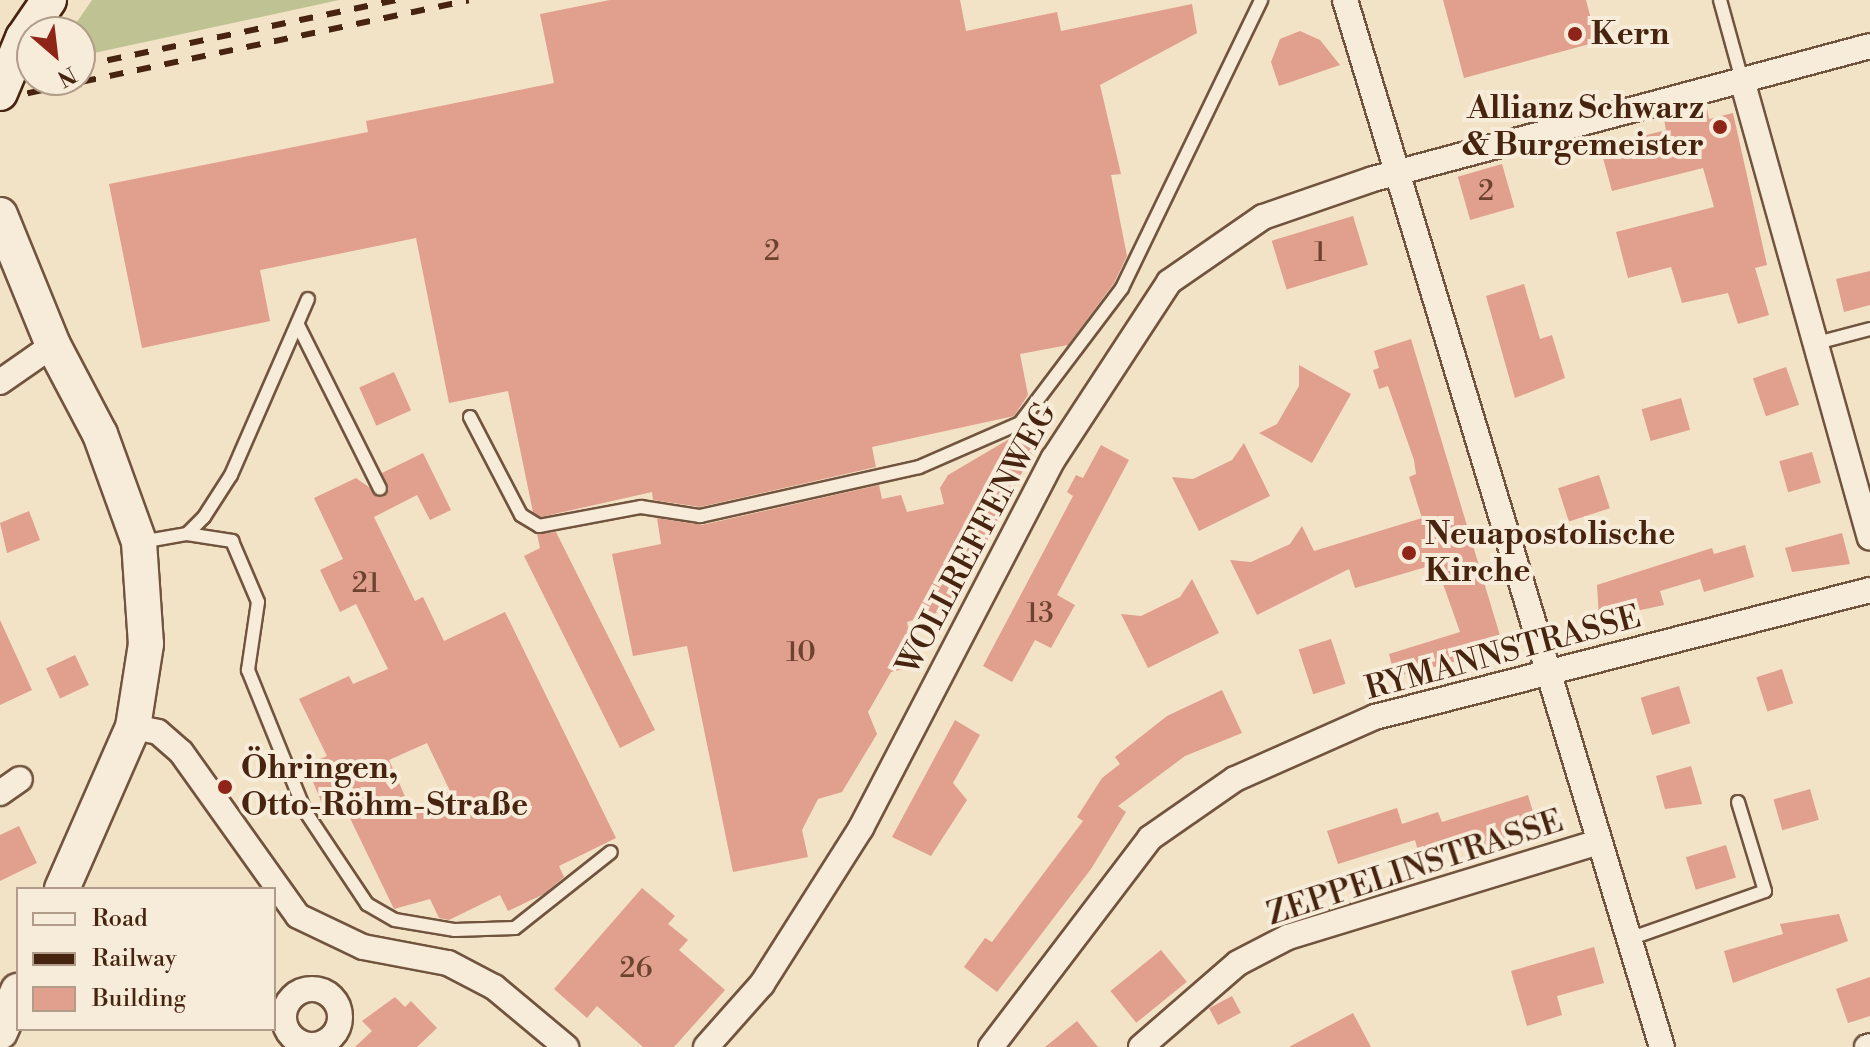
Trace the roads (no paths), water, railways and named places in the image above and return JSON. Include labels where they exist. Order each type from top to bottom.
[{"type":"main road","points":[[0,93],[23,38],[49,0]]},
{"type":"main road","points":[[0,215],[53,345],[100,434],[139,542],[146,644],[133,727],[63,887]]},
{"type":"main road","points":[[0,1032],[16,996]]},
{"type":"street","points":[[1345,0],[1400,170],[1546,675],[1662,1047]]},
{"type":"street","name":"WOLLREFFENWEG","points":[[706,1047],[762,984],[861,828],[1054,458],[1143,312],[1205,251],[1263,217],[1400,170],[1870,46]]},
{"type":"street","points":[[1742,80],[1813,344],[1870,537]]},
{"type":"street","points":[[0,382],[53,345]]},
{"type":"street","name":"RYMANNSTRASSE","points":[[991,1047],[1150,838],[1185,808],[1375,717],[1515,677],[1546,675],[1870,590]]},
{"type":"street","points":[[133,727],[158,732],[181,752],[298,916],[363,947],[448,963],[494,987],[566,1047]]},
{"type":"street","name":"ZEPPELINSTRASSE","points":[[1141,1047],[1238,963],[1288,937],[1599,842]]},
{"type":"lane","points":[[470,417],[521,515],[539,526],[641,507],[700,516],[919,467],[1020,423],[1122,288],[1261,0]]},
{"type":"lane","points":[[1720,0],[1742,80]]},
{"type":"lane","points":[[187,534],[231,475],[308,299]]},
{"type":"lane","points":[[298,325],[380,489]]},
{"type":"lane","points":[[1813,344],[1870,329]]},
{"type":"lane","points":[[139,542],[187,534],[232,541],[258,602],[248,670],[305,811],[367,904],[395,920],[455,930],[515,928],[611,852]]},
{"type":"lane","points":[[1629,939],[1765,891],[1738,802]]},
{"type":"railway","points":[[96,63],[396,0]]},
{"type":"railway","points":[[0,99],[469,0]]},
{"type":"railway","points":[[0,83],[16,80]]},
{"type":"place","name":"Kern","points":[[1575,34]]},
{"type":"place","name":"Allianz Schwarz & Burgemeister","points":[[1720,127]]},
{"type":"place","name":"Neuapostolische Kirche","points":[[1409,553]]},
{"type":"place","name":"Öhringen, Otto-Röhm-Straße","points":[[225,787]]}]
